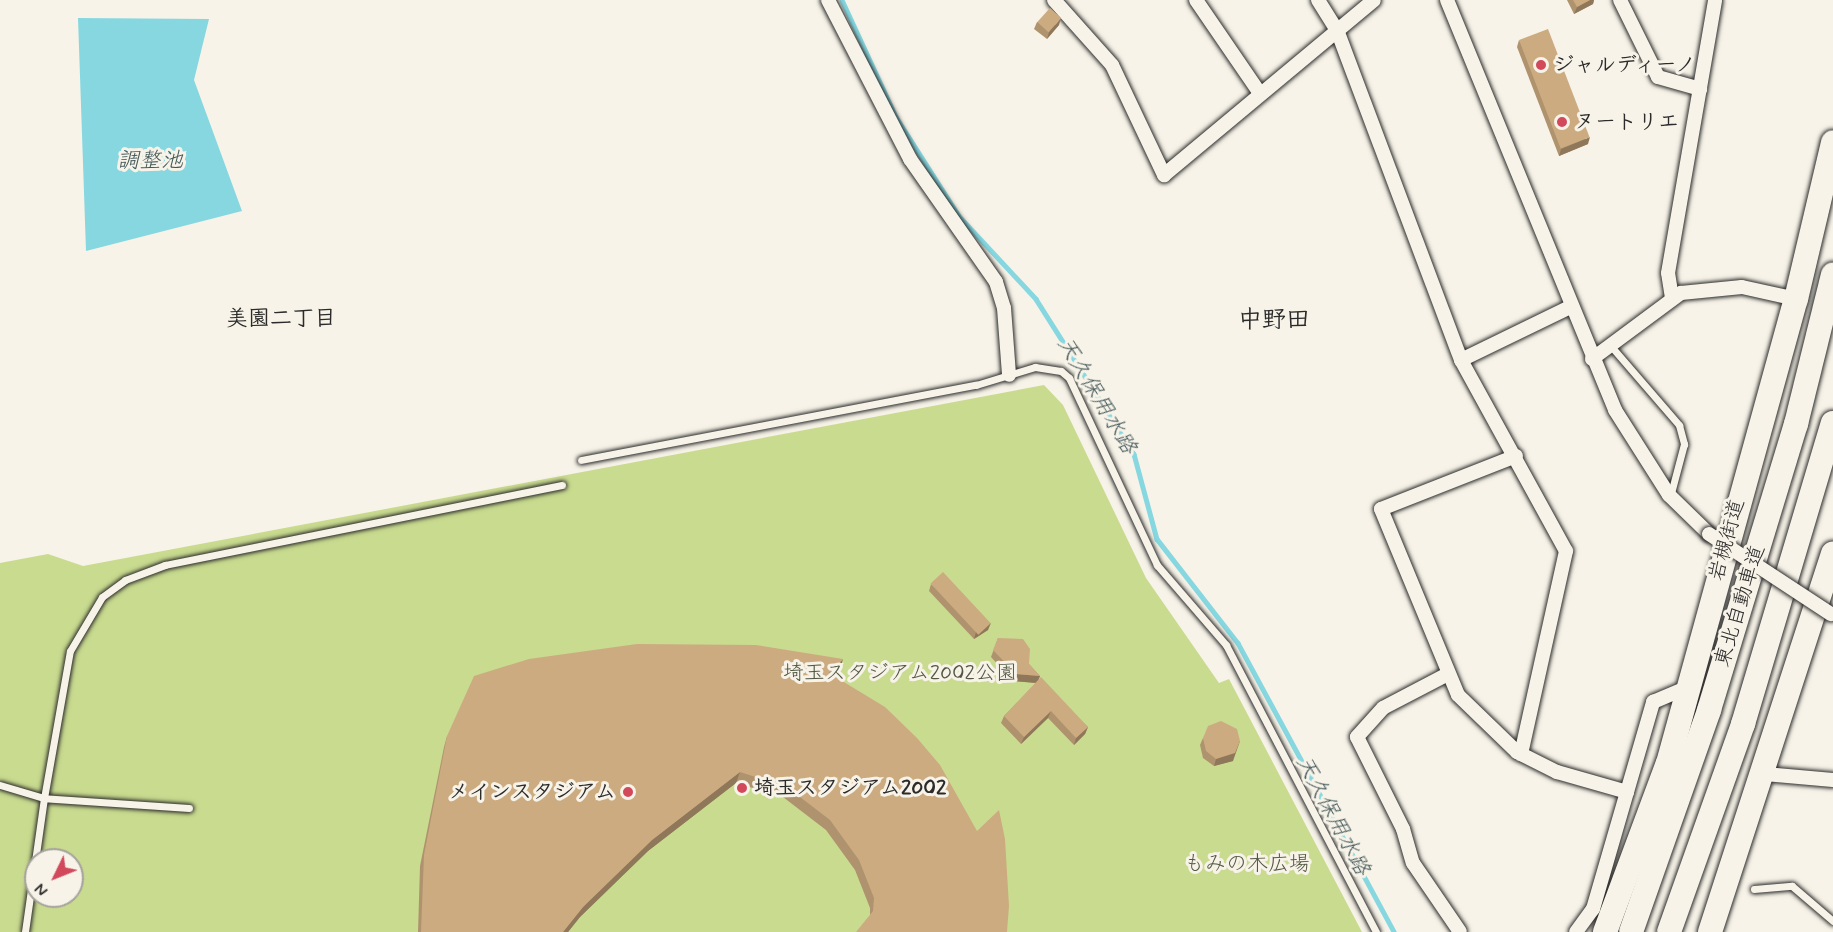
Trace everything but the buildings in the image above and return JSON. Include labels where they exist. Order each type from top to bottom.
[{"type":"highway","name":"岩槻街道","points":[[1602,922],[1668,763],[1796,299],[1833,142]]},
{"type":"highway","name":"東北自動車道","points":[[1631,932],[1709,710],[1796,424],[1833,275]]},
{"type":"highway","name":"東北自動車道","points":[[1670,932],[1743,724],[1833,423]]},
{"type":"highway","points":[[1710,932],[1765,774],[1833,553]]},
{"type":"street","points":[[828,0],[910,159],[996,282],[1004,308],[1009,375]]},
{"type":"street","points":[[1054,0],[1112,65],[1164,175],[1259,92],[1374,0]]},
{"type":"street","points":[[1196,0],[1259,92]]},
{"type":"street","points":[[1318,0],[1337,30],[1461,360],[1516,456],[1566,551],[1521,754]]},
{"type":"street","points":[[1447,0],[1570,307],[1615,410],[1670,497],[1709,534],[1832,615]]},
{"type":"street","points":[[1620,0],[1658,77],[1700,89]]},
{"type":"street","points":[[1672,298],[1668,273],[1715,0]]},
{"type":"street","points":[[1592,359],[1672,298],[1742,287],[1796,299]]},
{"type":"street","points":[[1461,360],[1570,307]]},
{"type":"street","points":[[1516,456],[1381,509],[1446,675],[1481,720],[1521,754],[1557,772],[1627,792]]},
{"type":"street","points":[[1446,675],[1383,708],[1357,737],[1403,829],[1413,863],[1460,932]]},
{"type":"street","points":[[1576,932],[1602,922],[1627,792],[1653,702],[1688,687]]},
{"type":"street","points":[[1765,774],[1833,780]]},
{"type":"lane","points":[[1610,345],[1679,425],[1684,444],[1670,497]]},
{"type":"lane","points":[[581,460],[1050,368],[1070,378],[1158,566],[1226,645],[1376,932]]},
{"type":"lane","points":[[25,932],[44,798],[70,651],[102,597],[125,580],[165,565],[562,485]]},
{"type":"lane","points":[[0,785],[44,798],[189,808]]},
{"type":"lane","points":[[1754,889],[1792,886],[1833,921]]},
{"type":"green space","name":"埼玉スタジアム2002公園","points":[[1044,385],[1063,405],[1146,578],[1219,683],[1229,679],[1362,932],[0,932],[0,563],[48,554],[83,566]]},
{"type":"water","name":"調整池","points":[[78,18],[209,19],[194,80],[242,211],[86,251]]},
{"type":"waterway","name":"天久保用水路","points":[[842,0],[896,117],[959,216],[1036,299],[1134,454],[1157,539],[1238,643],[1394,932]]},
{"type":"place","name":"ジャルディーノ","points":[[1541,65]]},
{"type":"place","name":"ヌートリエ","points":[[1562,122]]},
{"type":"place","name":"埼玉スタジアム2002","points":[[742,788]]},
{"type":"place","name":"メインスタジアム","points":[[628,792]]},
{"type":"district","name":"美園二丁目","points":[[281,320]]},
{"type":"district","name":"中野田","points":[[1274,321]]},
{"type":"park label","name":"もみの木広場","points":[[1247,864]]}]
